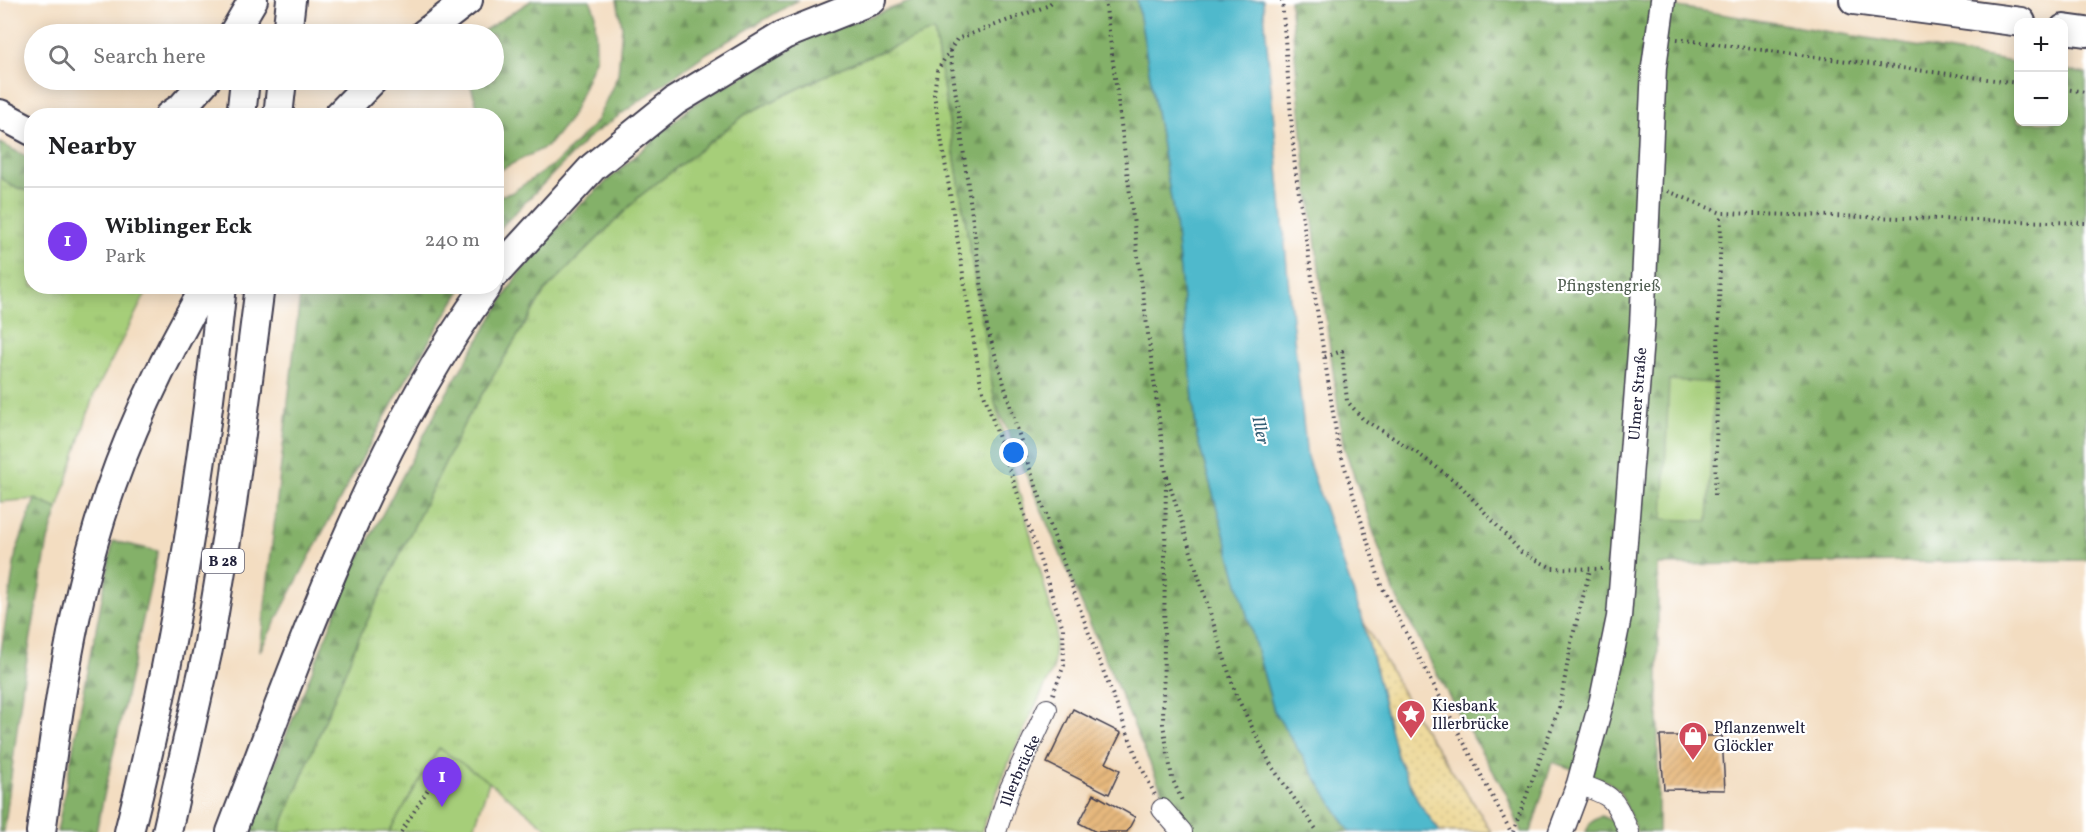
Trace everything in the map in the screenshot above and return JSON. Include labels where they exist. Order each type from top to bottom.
[{"type":"highway","points":[[239,24],[254,0]]},
{"type":"highway","points":[[251,24],[254,0]]},
{"type":"highway","points":[[288,24],[291,0]]},
{"type":"highway","points":[[437,24],[468,0]]},
{"type":"highway","points":[[504,264],[593,167],[675,101],[784,35],[872,0]]},
{"type":"highway","points":[[1854,0],[2014,21]]},
{"type":"highway","points":[[2068,30],[2086,32]]},
{"type":"highway","points":[[181,108],[197,90]]},
{"type":"highway","points":[[242,108],[244,90]]},
{"type":"highway","points":[[279,108],[281,90]]},
{"type":"highway","points":[[346,108],[363,90]]},
{"type":"highway","points":[[0,114],[24,128]]},
{"type":"highway","points":[[41,832],[60,697],[95,539],[119,468],[143,408],[202,294]]},
{"type":"highway","name":"B 28","points":[[129,832],[148,758],[197,498],[221,294]]},
{"type":"highway","name":"B 28","points":[[167,832],[208,649],[232,504],[259,294]]},
{"type":"highway","points":[[231,832],[320,602],[363,502],[399,429],[460,324],[481,294]]},
{"type":"main road","name":"Ulmer Straße","points":[[1561,832],[1579,784],[1602,700],[1619,617],[1642,326],[1654,67],[1663,0]]},
{"type":"lane","name":"Illerbrücke","points":[[996,832],[1009,791],[1047,709]]},
{"type":"lane","points":[[1579,784],[1606,794],[1615,802],[1629,832]]},
{"type":"lane","points":[[1162,809],[1182,832]]},
{"type":"path","points":[[1047,709],[1064,665],[1064,628],[981,385],[934,94],[937,71],[957,39],[1047,6],[1054,0]]},
{"type":"path","points":[[1282,0],[1295,168],[1338,445],[1381,585],[1512,832]]},
{"type":"path","points":[[1105,1],[1166,473],[1163,724],[1172,778],[1185,807]]},
{"type":"path","points":[[1658,36],[2014,82]]},
{"type":"path","points":[[950,50],[987,327],[1026,458],[1092,642],[1138,760],[1162,809]]},
{"type":"path","points":[[2068,90],[2086,92]]},
{"type":"path","points":[[1649,187],[1661,188],[1721,213],[2086,223]]},
{"type":"path","points":[[1715,495],[1721,213]]},
{"type":"path","points":[[1325,357],[1342,351],[1347,401],[1363,419],[1416,452],[1460,485],[1521,552],[1552,568],[1590,570],[1624,567]]},
{"type":"path","points":[[1166,473],[1236,695],[1272,766],[1318,832]]},
{"type":"path","points":[[1512,832],[1560,705],[1571,643],[1590,570]]},
{"type":"path","points":[[401,832],[435,777]]},
{"type":"green space","points":[[532,0],[590,0],[595,12],[596,57],[571,117],[548,146],[504,168],[504,108],[478,108],[472,90],[504,90],[504,24],[495,24]]},
{"type":"green space","points":[[617,0],[798,0],[707,53],[589,137],[504,224],[504,194],[511,193],[556,163],[596,122],[618,75],[622,26]]},
{"type":"green space","points":[[915,0],[1137,0],[1175,222],[1197,437],[1274,711],[1350,832],[1190,832],[1168,805],[995,402],[934,31],[849,64],[746,114],[640,196],[545,291],[465,422],[358,640],[279,832],[247,832],[352,572],[443,399],[517,276],[571,213],[694,104],[807,39]]},
{"type":"green space","name":"Pfingstengrieß","points":[[1290,0],[1636,0],[2014,62],[2014,126],[2068,126],[2068,71],[2086,74],[2086,560],[1658,565],[1658,832],[1637,832],[1619,790],[1605,780],[1552,762],[1531,832],[1521,832],[1506,793],[1451,700],[1395,594],[1343,444],[1305,164]]},
{"type":"green space","points":[[934,30],[995,402],[1056,629],[1053,669],[1011,757],[981,832],[552,832],[489,782],[439,748],[389,832],[279,832],[358,640],[465,422],[545,291],[640,196],[746,114],[849,64]]},
{"type":"green space","points":[[0,143],[24,155],[24,190],[12,186],[0,177]]},
{"type":"green space","points":[[0,177],[12,186],[24,190],[24,294],[145,294],[93,397],[58,509],[35,499],[0,502]]},
{"type":"green space","points":[[300,294],[459,294],[383,421],[260,651]]},
{"type":"green space","points":[[1669,380],[1714,383],[1708,521],[1663,519]]},
{"type":"green space","points":[[35,499],[58,509],[48,540],[23,682],[4,832],[0,832],[0,658],[16,552]]},
{"type":"green space","points":[[113,541],[158,551],[96,832],[57,832]]},
{"type":"green space","points":[[439,748],[489,782],[473,832],[389,832]]},
{"type":"green space","points":[[1601,816],[1617,823],[1622,832],[1586,832],[1590,823]]},
{"type":"sand","name":"Kiesbank Illerbrücke","points":[[1363,621],[1419,722],[1491,832],[1440,832],[1419,803],[1397,756]]},
{"type":"water","name":"Iller","points":[[1137,0],[1263,0],[1290,300],[1307,457],[1363,621],[1397,756],[1419,803],[1440,832],[1350,832],[1274,711],[1197,437],[1175,222]]},
{"type":"building","points":[[1073,709],[1121,733],[1106,763],[1120,770],[1109,794],[1047,763]]},
{"type":"building","name":"Pflanzenwelt Glöckler","points":[[1660,736],[1722,736],[1725,790],[1664,789]]},
{"type":"building","points":[[1094,794],[1135,817],[1127,832],[1096,832],[1079,823]]},
{"type":"place","name":"Kiesbank Illerbrücke","points":[[1411,740]]},
{"type":"place","name":"Pflanzenwelt Glöckler","points":[[1693,762]]},
{"type":"place","name":"Wiblinger Eck","points":[[442,807]]}]
